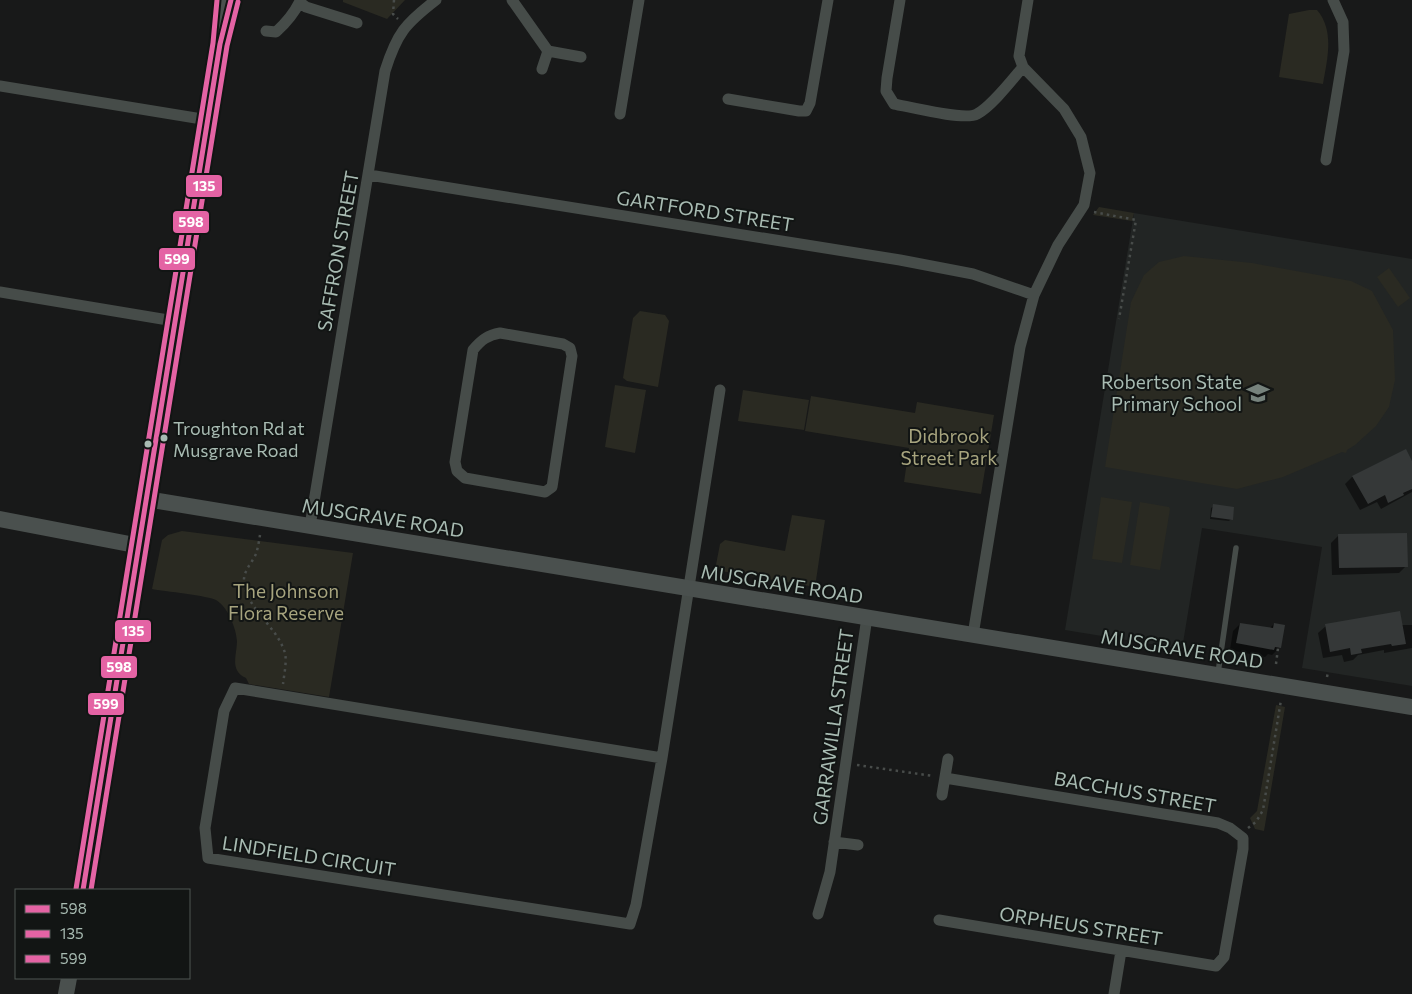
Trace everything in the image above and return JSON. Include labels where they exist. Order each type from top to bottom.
[{"type":"street","points":[[83,889],[208,120],[225,0]]},
{"type":"street","points":[[220,44],[232,0]]},
{"type":"street","points":[[266,31],[276,32],[282,27],[291,18],[300,0],[306,7],[357,22]]},
{"type":"street","name":"SAFFRON STREET","points":[[310,526],[385,72],[392,50],[405,26],[436,0]]},
{"type":"street","points":[[512,0],[548,51],[581,57]]},
{"type":"street","points":[[620,114],[639,0]]},
{"type":"street","points":[[728,99],[806,111],[810,103],[828,0]]},
{"type":"street","points":[[900,0],[886,91],[894,104],[961,116],[976,115],[1023,68]]},
{"type":"street","points":[[973,634],[1020,347],[1034,295],[1058,246],[1084,204],[1090,174],[1081,137],[1064,109],[1023,68],[1019,56],[1028,0]]},
{"type":"street","points":[[1326,160],[1344,51],[1343,22],[1333,0]]},
{"type":"street","points":[[542,69],[548,51]]},
{"type":"street","points":[[0,86],[208,120]]},
{"type":"street","name":"GARTFORD STREET","points":[[369,176],[900,260],[973,274],[1034,295]]},
{"type":"street","points":[[0,292],[174,321]]},
{"type":"street","points":[[500,333],[563,344],[570,348],[572,356],[552,487],[545,492],[465,478],[457,471],[455,462],[473,350],[479,342],[490,335],[500,333]]},
{"type":"street","name":"LINDFIELD CIRCUIT","points":[[662,758],[235,688],[224,711],[204,828],[208,858],[630,924],[636,905],[662,758],[720,390]]},
{"type":"street","name":"MUSGRAVE ROAD","points":[[146,499],[1412,707]]},
{"type":"street","points":[[0,519],[140,546]]},
{"type":"street","name":"GARRAWILLA STREET","points":[[818,914],[830,872],[867,617]]},
{"type":"street","points":[[942,795],[948,759]]},
{"type":"street","name":"BACCHUS STREET","points":[[945,778],[1218,823],[1230,828],[1243,838]]},
{"type":"street","name":"ORPHEUS STREET","points":[[940,920],[1216,966],[1224,957],[1243,849],[1243,838]]},
{"type":"street","name":"GARRAWILLA STREET","points":[[834,842],[858,845]]},
{"type":"street","points":[[1114,994],[1121,951]]},
{"type":"street","points":[[66,994],[69,979]]},
{"type":"lane","points":[[1218,675],[1236,548]]},
{"type":"path","points":[[394,0],[393,14],[405,26]]},
{"type":"path","points":[[1080,210],[1136,220],[1119,319]]},
{"type":"path","points":[[260,535],[256,554],[243,581],[248,596],[276,635],[285,654],[285,672],[281,695]]},
{"type":"path","points":[[1276,664],[1278,648]]},
{"type":"path","points":[[1327,677],[1328,672]]},
{"type":"path","points":[[1243,838],[1263,810],[1281,700]]},
{"type":"path","points":[[846,763],[945,778]]},
{"type":"shaded area","name":"Robertson State Primary School","points":[[1134,213],[1412,259],[1412,686],[1302,668],[1322,547],[1202,528],[1182,649],[1065,630]]},
{"type":"green space","points":[[343,0],[405,0],[387,19],[343,2]]},
{"type":"green space","points":[[1317,10],[1323,18],[1328,36],[1328,56],[1323,84],[1279,77],[1289,14]]},
{"type":"green space","points":[[1099,207],[1134,213],[1132,221],[1093,215]]},
{"type":"green space","points":[[1184,256],[1252,263],[1351,281],[1372,291],[1393,330],[1395,380],[1389,407],[1376,426],[1347,450],[1346,453],[1342,452],[1283,477],[1237,489],[1105,467],[1131,302],[1144,275],[1159,262]]},
{"type":"green space","points":[[1389,268],[1410,298],[1398,307],[1377,277]]},
{"type":"green space","points":[[640,311],[665,315],[669,321],[658,387],[627,381],[623,378],[633,318]]},
{"type":"green space","points":[[615,385],[646,390],[635,453],[605,447]]},
{"type":"green space","points":[[743,390],[809,400],[804,430],[738,421]]},
{"type":"green space","name":"Didbrook Street Park","points":[[811,396],[915,413],[917,402],[994,415],[981,494],[904,482],[909,448],[805,431]]},
{"type":"green space","points":[[1101,497],[1132,502],[1122,563],[1092,559]]},
{"type":"green space","points":[[1140,502],[1169,507],[1170,509],[1160,570],[1130,565]]},
{"type":"green space","points":[[792,515],[825,520],[815,587],[715,570],[720,544],[725,540],[785,551]]},
{"type":"green space","name":"The Johnson Flora Reserve","points":[[182,531],[353,553],[329,697],[249,684],[246,678],[237,671],[235,662],[237,641],[235,630],[231,618],[220,603],[212,598],[152,589],[162,540],[168,535]]},
{"type":"green space","points":[[1276,705],[1285,707],[1264,831],[1255,829],[1250,818],[1257,811]]},
{"type":"building","points":[[1406,449],[1412,461],[1412,489],[1388,503],[1385,495],[1368,504],[1352,476]]},
{"type":"building","points":[[1213,504],[1234,507],[1233,520],[1211,517]]},
{"type":"building","points":[[1407,533],[1408,567],[1339,568],[1338,534]]},
{"type":"building","points":[[1400,611],[1406,644],[1392,646],[1391,644],[1361,649],[1362,653],[1351,655],[1350,648],[1330,652],[1325,624]]},
{"type":"building","points":[[1240,623],[1273,628],[1274,623],[1285,625],[1281,648],[1275,647],[1274,650],[1236,643]]},
{"type":"transit line","name":"599","points":[[76,889],[213,43],[217,0]]},
{"type":"transit line","name":"598","points":[[83,889],[220,44],[231,0]]},
{"type":"transit line","name":"135","points":[[91,889],[227,46],[238,2]]},
{"type":"place","name":"Robertson State Primary School","points":[[1258,393]]},
{"type":"place","name":"Troughton Rd at Musgrave Road","points":[[164,438]]}]
